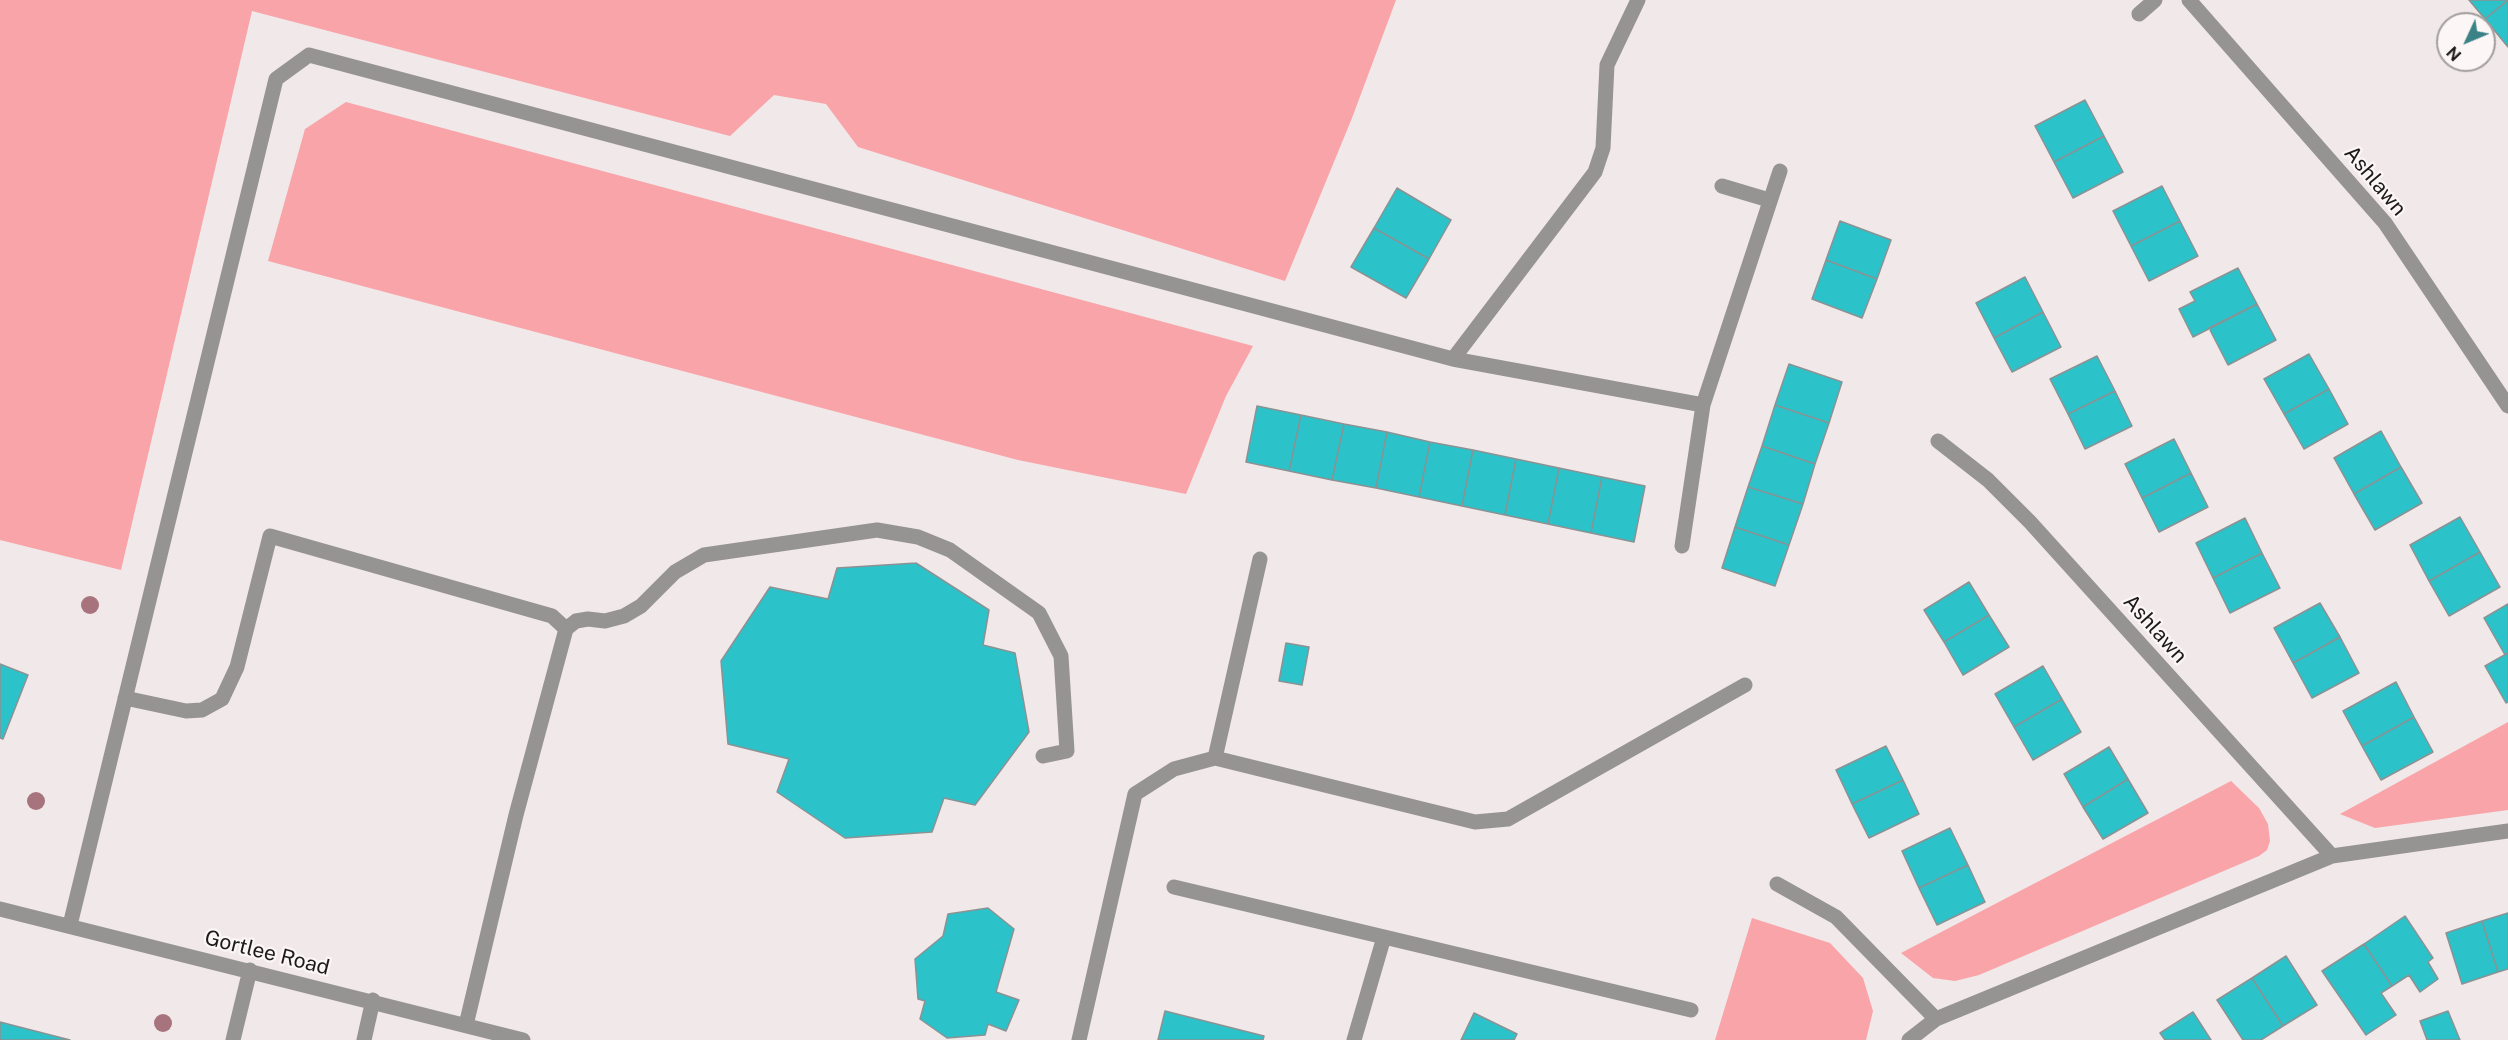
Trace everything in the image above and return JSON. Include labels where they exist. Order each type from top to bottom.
[{"type":"street","points":[[1453,359],[1595,172],[1603,148],[1607,65],[1638,0]]},
{"type":"street","points":[[2139,14],[2155,0]]},
{"type":"street","name":"Ashlawn","points":[[2189,0],[2385,223],[2508,406]]},
{"type":"street","points":[[70,925],[276,80],[309,55],[1453,359],[1703,405]]},
{"type":"street","points":[[1682,546],[1703,405],[1780,171]]},
{"type":"street","points":[[1722,186],[1769,200]]},
{"type":"street","name":"Ashlawn","points":[[1938,441],[1988,480],[2030,522],[2332,856]]},
{"type":"street","points":[[466,1025],[516,815],[566,629],[576,621],[588,619],[604,621],[624,616],[641,606],[675,572],[704,555],[877,530],[918,537],[950,550],[1039,613],[1061,656],[1066,752],[1043,756]]},
{"type":"street","points":[[125,698],[186,711],[202,710],[222,699],[237,667],[270,536],[552,616],[566,629]]},
{"type":"street","points":[[1215,758],[1260,559]]},
{"type":"street","points":[[1079,1040],[1135,794],[1174,769],[1215,758],[1475,822],[1508,819],[1745,685]]},
{"type":"street","points":[[1909,1040],[1936,1019],[2332,856],[2508,831]]},
{"type":"street","points":[[1777,884],[1836,916],[1936,1019]]},
{"type":"street","points":[[1174,887],[1691,1010]]},
{"type":"street","name":"Gortlee Road","points":[[0,909],[373,1000],[523,1040]]},
{"type":"street","points":[[1354,1040],[1384,937]]},
{"type":"street","points":[[233,1040],[250,970]]},
{"type":"street","points":[[364,1040],[373,1000]]},
{"type":"shaded area","points":[[0,0],[1396,0],[1352,118],[1285,281],[858,147],[826,104],[774,95],[730,136],[252,11],[121,570],[0,540]]},
{"type":"shaded area","points":[[346,102],[1253,346],[1226,396],[1186,494],[1018,460],[268,261],[305,129]]},
{"type":"shaded area","points":[[2508,722],[2508,810],[2375,828],[2340,814]]},
{"type":"shaded area","points":[[2231,781],[2259,808],[2268,824],[2270,841],[2267,850],[2259,856],[1979,975],[1955,981],[1933,978],[1901,953]]},
{"type":"shaded area","points":[[1752,918],[1830,943],[1863,978],[1873,1011],[1866,1040],[1715,1040]]},
{"type":"building","points":[[2469,0],[2508,0],[2493,12],[2479,12]]},
{"type":"building","points":[[2508,0],[2508,47],[2496,32],[2496,12],[2493,12]]},
{"type":"building","points":[[2085,100],[2104,136],[2054,162],[2035,126]]},
{"type":"building","points":[[2104,136],[2123,172],[2073,198],[2054,162]]},
{"type":"building","points":[[2162,186],[2180,221],[2131,246],[2113,211]]},
{"type":"building","points":[[1397,188],[1451,220],[1429,259],[1374,228]]},
{"type":"building","points":[[1840,221],[1891,240],[1877,279],[1826,260]]},
{"type":"building","points":[[2180,221],[2198,256],[2149,281],[2131,246]]},
{"type":"building","points":[[1374,228],[1429,259],[1406,298],[1351,267]]},
{"type":"building","points":[[1826,260],[1877,279],[1862,318],[1812,299]]},
{"type":"building","points":[[2238,268],[2257,304],[2193,337],[2179,309],[2195,301],[2190,292]]},
{"type":"building","points":[[2025,277],[2043,312],[1994,338],[1976,303]]},
{"type":"building","points":[[2257,304],[2276,340],[2228,365],[2209,328]]},
{"type":"building","points":[[2043,312],[2061,347],[2012,372],[1994,338]]},
{"type":"building","points":[[2309,354],[2329,389],[2284,414],[2264,379]]},
{"type":"building","points":[[2097,356],[2115,391],[2068,414],[2050,379]]},
{"type":"building","points":[[1789,364],[1842,382],[1829,423],[1775,405]]},
{"type":"building","points":[[2329,389],[2348,424],[2304,449],[2284,414]]},
{"type":"building","points":[[2115,391],[2132,426],[2085,449],[2068,414]]},
{"type":"building","points":[[1775,405],[1829,423],[1815,464],[1762,446]]},
{"type":"building","points":[[1257,406],[1301,415],[1289,471],[1246,462]]},
{"type":"building","points":[[1301,415],[1344,424],[1332,480],[1289,471]]},
{"type":"building","points":[[1344,424],[1387,432],[1376,488],[1332,480]]},
{"type":"building","points":[[2381,431],[2401,467],[2354,494],[2334,458]]},
{"type":"building","points":[[1387,432],[1430,442],[1419,497],[1376,488]]},
{"type":"building","points":[[2174,439],[2191,473],[2142,498],[2125,464]]},
{"type":"building","points":[[1430,442],[1473,450],[1462,506],[1419,497]]},
{"type":"building","points":[[1762,446],[1815,464],[1803,504],[1748,487]]},
{"type":"building","points":[[1473,450],[1516,459],[1505,515],[1462,506]]},
{"type":"building","points":[[1516,459],[1559,468],[1548,524],[1505,515]]},
{"type":"building","points":[[2401,467],[2422,503],[2375,530],[2354,494]]},
{"type":"building","points":[[1559,468],[1602,477],[1591,533],[1548,524]]},
{"type":"building","points":[[2191,473],[2208,507],[2159,532],[2142,498]]},
{"type":"building","points":[[1602,477],[1645,486],[1634,542],[1591,533]]},
{"type":"building","points":[[1748,487],[1803,504],[1789,545],[1735,527]]},
{"type":"building","points":[[2460,517],[2480,552],[2429,581],[2410,545]]},
{"type":"building","points":[[2245,518],[2262,553],[2213,578],[2196,543]]},
{"type":"building","points":[[1735,527],[1789,545],[1775,586],[1722,568]]},
{"type":"building","points":[[2480,552],[2500,587],[2449,616],[2429,581]]},
{"type":"building","points":[[2262,553],[2280,588],[2230,613],[2213,578]]},
{"type":"building","points":[[916,563],[989,610],[983,645],[1015,653],[1029,732],[975,805],[944,798],[932,832],[845,838],[777,792],[789,759],[728,744],[721,661],[770,587],[828,599],[837,568]]},
{"type":"building","points":[[1969,582],[1989,615],[1944,642],[1924,610]]},
{"type":"building","points":[[2320,603],[2340,637],[2293,663],[2274,628]]},
{"type":"building","points":[[2508,604],[2508,653],[2505,655],[2484,618]]},
{"type":"building","points":[[1989,615],[2009,647],[1963,675],[1944,642]]},
{"type":"building","points":[[2340,637],[2359,673],[2312,698],[2293,663]]},
{"type":"building","points":[[1286,643],[1309,647],[1302,685],[1279,681]]},
{"type":"building","points":[[2508,653],[2508,702],[2506,703],[2485,666]]},
{"type":"building","points":[[0,664],[28,675],[3,739],[0,738]]},
{"type":"building","points":[[2043,666],[2062,699],[2014,727],[1995,694]]},
{"type":"building","points":[[2396,682],[2414,717],[2362,746],[2343,711]]},
{"type":"building","points":[[2062,699],[2081,732],[2033,760],[2014,727]]},
{"type":"building","points":[[2414,717],[2433,752],[2381,780],[2362,746]]},
{"type":"building","points":[[1886,746],[1903,780],[1852,804],[1836,770]]},
{"type":"building","points":[[2109,747],[2128,779],[2083,807],[2064,774]]},
{"type":"building","points":[[2128,779],[2148,813],[2103,839],[2083,807]]},
{"type":"building","points":[[1903,780],[1919,814],[1869,838],[1852,804]]},
{"type":"building","points":[[1950,828],[1968,865],[1919,888],[1902,851]]},
{"type":"building","points":[[1968,865],[1985,902],[1937,925],[1919,888]]},
{"type":"building","points":[[988,908],[1014,929],[996,992],[1019,1000],[1006,1031],[988,1024],[985,1035],[947,1038],[920,1019],[925,1001],[918,999],[915,959],[943,936],[948,914]]},
{"type":"building","points":[[2508,913],[2508,969],[2498,972],[2482,921]]},
{"type":"building","points":[[2405,916],[2433,958],[2428,962],[2438,979],[2420,992],[2409,975],[2392,986],[2364,944]]},
{"type":"building","points":[[2482,921],[2498,972],[2462,984],[2446,933]]},
{"type":"building","points":[[2364,944],[2392,986],[2381,993],[2396,1015],[2366,1035],[2322,971]]},
{"type":"building","points":[[2286,956],[2317,1005],[2283,1026],[2252,978]]},
{"type":"building","points":[[2252,978],[2283,1026],[2261,1040],[2243,1040],[2217,1000]]},
{"type":"building","points":[[1165,1011],[1264,1036],[1263,1040],[1158,1040]]},
{"type":"building","points":[[2448,1011],[2460,1040],[2427,1040],[2420,1021]]},
{"type":"building","points":[[2193,1012],[2211,1040],[2165,1040],[2160,1033]]},
{"type":"building","points":[[1474,1013],[1517,1034],[1514,1040],[1461,1040]]},
{"type":"building","points":[[0,1022],[70,1040],[0,1040]]}]
